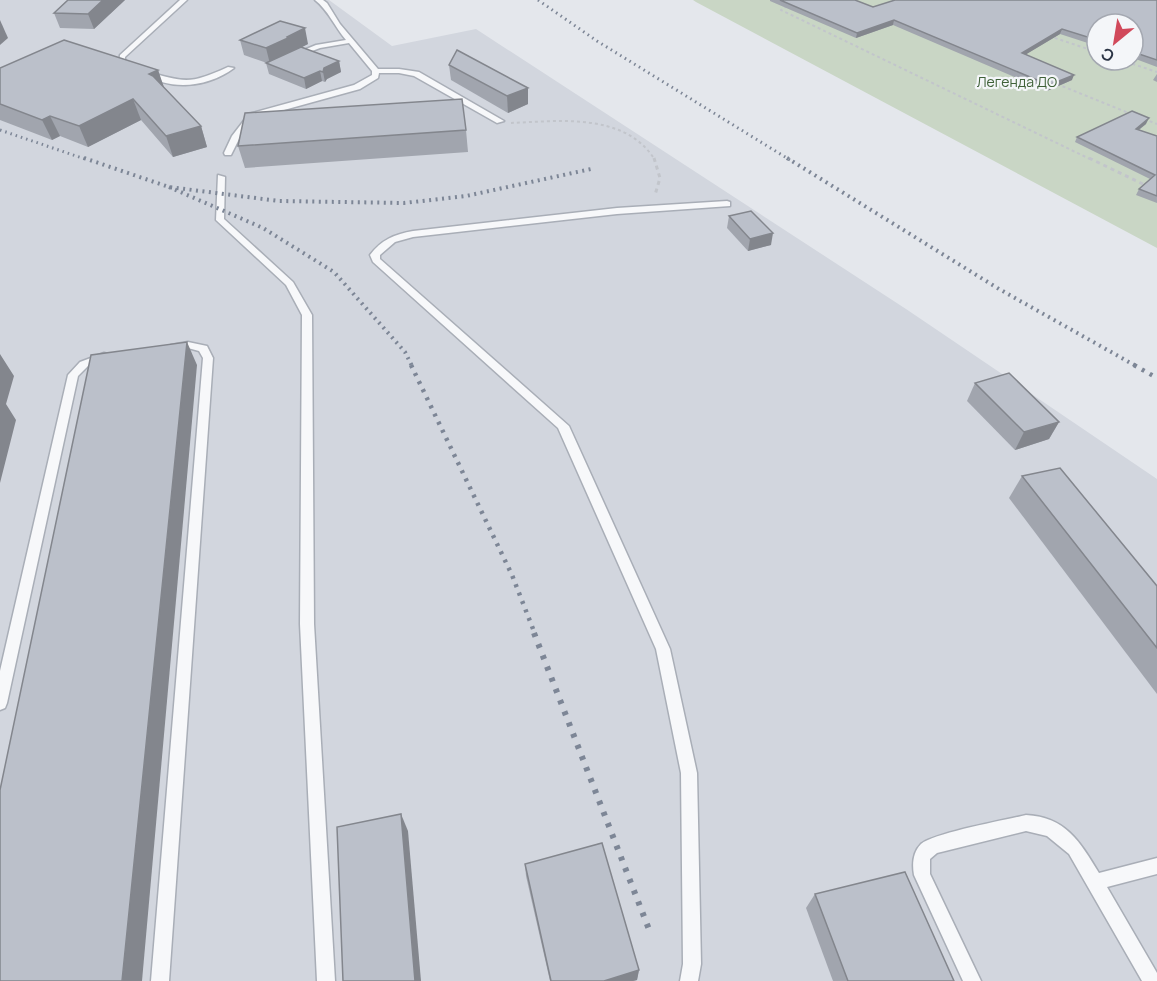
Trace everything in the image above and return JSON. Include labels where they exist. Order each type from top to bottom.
[{"type":"lane","points":[[184,0],[122,56],[121,64],[183,85],[198,84],[230,68]]},
{"type":"lane","points":[[318,0],[325,4],[337,25],[376,71],[416,74],[500,121]]},
{"type":"lane","points":[[289,59],[318,46],[350,41]]},
{"type":"lane","points":[[228,153],[236,136],[252,116],[357,87],[370,81],[376,71]]},
{"type":"lane","points":[[220,177],[220,220],[290,284],[307,315],[307,624],[326,981]]},
{"type":"lane","points":[[689,981],[692,964],[689,773],[663,649],[564,426],[376,260],[375,255],[386,243],[403,235],[616,211],[727,204]]},
{"type":"lane","points":[[160,981],[208,358],[203,348],[197,346],[166,348]]},
{"type":"lane","points":[[0,703],[73,375],[91,360],[121,354]]},
{"type":"lane","points":[[972,981],[922,875],[920,864],[927,848],[1026,823],[1039,823],[1065,836],[1075,848],[1152,981]]},
{"type":"lane","points":[[1095,882],[1157,866]]},
{"type":"path","points":[[794,3],[781,10],[1157,191]]},
{"type":"path","points":[[1041,33],[1085,48]]},
{"type":"path","points":[[1056,84],[1132,115]]},
{"type":"path","points":[[1141,118],[1157,124]]},
{"type":"path","points":[[500,121],[511,123],[582,120],[595,122],[621,132],[647,150],[657,165],[660,179],[654,197]]},
{"type":"shaded area","points":[[0,0],[329,0],[392,46],[476,29],[906,309],[1157,479],[1157,981],[0,981]]},
{"type":"green space","name":"Легенда ДО","points":[[693,0],[1157,0],[1157,248]]},
{"type":"building","points":[[68,0],[103,0],[88,14],[54,13]]},
{"type":"building","points":[[780,0],[855,0],[873,7],[895,0],[1157,0],[1157,60],[1145,56],[1145,12],[1085,12],[1085,36],[1062,29],[1022,53],[1074,75],[1049,85],[894,20],[857,33]]},
{"type":"building","points":[[280,21],[305,28],[266,48],[240,40]]},
{"type":"building","points":[[64,40],[158,70],[149,74],[201,126],[166,136],[133,99],[79,126],[50,116],[42,120],[0,104],[0,68]]},
{"type":"building","points":[[301,47],[339,61],[324,68],[323,72],[320,71],[304,78],[266,63]]},
{"type":"building","points":[[457,50],[528,88],[507,96],[449,65]]},
{"type":"building","points":[[462,99],[466,130],[238,146],[245,113]]},
{"type":"building","points":[[1132,111],[1149,118],[1136,129],[1157,136],[1157,196],[1139,189],[1155,175],[1077,137]]},
{"type":"building","points":[[751,211],[773,233],[750,239],[729,216]]},
{"type":"building","points":[[187,342],[122,981],[0,981],[0,790],[91,355]]},
{"type":"building","points":[[1009,373],[1059,422],[1024,432],[975,383]]},
{"type":"building","points":[[1060,468],[1157,586],[1157,648],[1022,476]]},
{"type":"building","points":[[401,814],[415,981],[343,981],[337,827]]},
{"type":"building","points":[[602,843],[639,970],[604,981],[551,981],[525,864]]},
{"type":"building","points":[[905,872],[954,981],[848,981],[815,894]]},
{"type":"railway","points":[[538,0],[597,41],[790,160]]},
{"type":"railway","points":[[0,130],[88,160]]},
{"type":"railway","points":[[84,158],[169,187]]},
{"type":"railway","points":[[787,158],[999,289],[1136,366]]},
{"type":"railway","points":[[169,187],[279,201],[404,203],[466,196],[591,169]]},
{"type":"railway","points":[[169,187],[263,228],[334,272],[405,352],[412,366]]},
{"type":"railway","points":[[411,365],[512,575],[535,634]]},
{"type":"railway","points":[[1134,365],[1157,378]]},
{"type":"railway","points":[[534,633],[650,932]]}]
